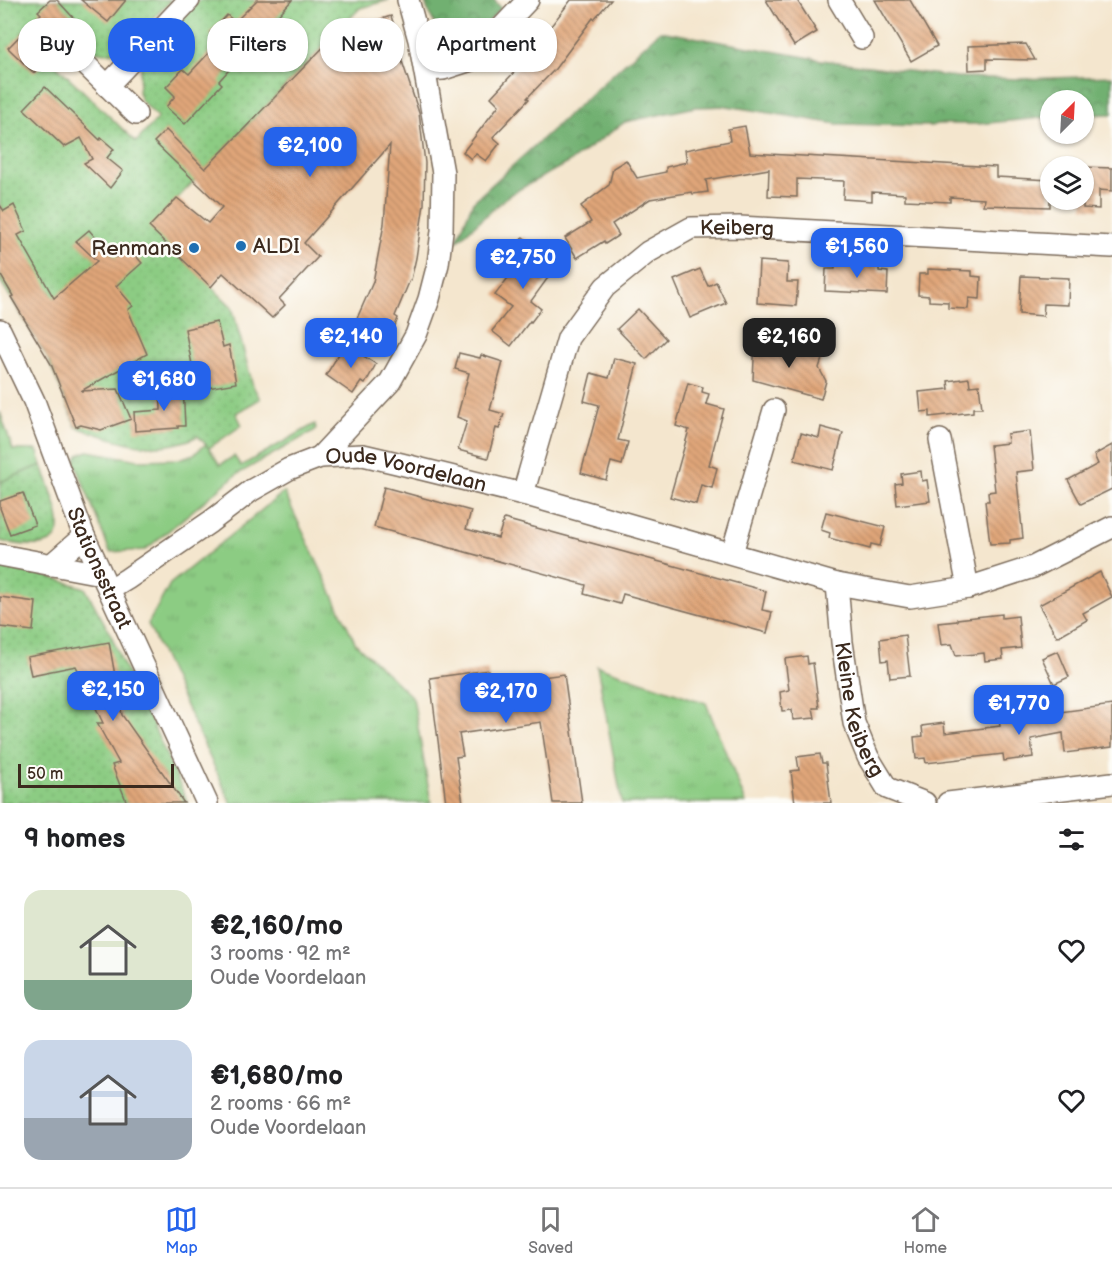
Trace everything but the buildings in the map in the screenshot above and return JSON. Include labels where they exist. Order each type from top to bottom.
[{"type":"street","points":[[107,86],[189,0]]},
{"type":"street","points":[[408,0],[416,33]]},
{"type":"street","points":[[511,18],[528,0]]},
{"type":"street","points":[[839,0],[862,38]]},
{"type":"street","points":[[93,72],[136,114]]},
{"type":"street","points":[[320,457],[390,382],[416,335],[429,299],[438,264],[442,231],[443,173],[425,72]]},
{"type":"street","name":"Keiberg","points":[[523,494],[568,338],[605,287],[648,252],[691,228],[739,227],[1112,247]]},
{"type":"street","name":"Stationsstraat","points":[[0,330],[34,401],[84,536],[207,803]]},
{"type":"street","points":[[732,553],[774,410]]},
{"type":"street","points":[[940,440],[968,588]]},
{"type":"street","name":"Oude Voordelaan","points":[[105,582],[127,579],[252,490],[289,469],[320,457],[363,455],[523,494],[837,584],[910,597],[968,588],[1033,567],[1112,527]]},
{"type":"street","points":[[51,565],[84,536]]},
{"type":"street","points":[[0,555],[51,565],[105,582]]},
{"type":"street","name":"Kleine Keiberg","points":[[837,584],[842,642],[854,723],[868,757],[887,788],[925,803]]},
{"type":"street","points":[[948,803],[1112,783]]},
{"type":"green space","points":[[0,0],[171,0],[154,18],[108,18],[108,53],[96,51],[96,18],[18,18],[18,72],[63,72],[136,142],[158,118],[141,100],[138,92],[140,72],[195,72],[195,18],[183,18],[199,0],[389,0],[360,8],[350,18],[320,18],[320,50],[308,62],[308,18],[207,18],[207,72],[299,72],[150,227],[232,307],[253,386],[260,399],[236,413],[242,425],[209,448],[198,436],[167,445],[137,445],[76,427],[47,357],[0,280]]},
{"type":"green space","points":[[424,0],[494,0],[501,8],[492,18],[432,18]]},
{"type":"green space","points":[[660,31],[822,60],[955,77],[1021,79],[1112,76],[1112,114],[1094,115],[1094,90],[1040,90],[1040,118],[978,124],[931,126],[837,124],[727,106],[696,107],[625,122],[571,161],[509,195],[456,242],[473,202]]},
{"type":"green space","points":[[0,412],[13,450],[37,450],[42,465],[0,482]]},
{"type":"green space","points":[[315,424],[314,431],[236,475],[145,550],[110,552],[75,462],[78,455],[88,451],[138,460],[179,459],[194,454],[206,444],[220,465],[234,456],[241,466]]},
{"type":"green space","points":[[42,465],[59,517],[59,530],[55,539],[44,544],[26,545],[0,541],[0,482]]},
{"type":"green space","points":[[284,492],[356,644],[413,698],[431,803],[231,803],[148,624],[170,584]]},
{"type":"green space","points":[[0,567],[40,574],[85,588],[112,637],[188,803],[0,803]]},
{"type":"green space","points":[[597,666],[706,703],[746,803],[622,803]]},
{"type":"place","name":"ALDI","points":[[241,246]]},
{"type":"place","name":"Renmans","points":[[194,248]]}]
